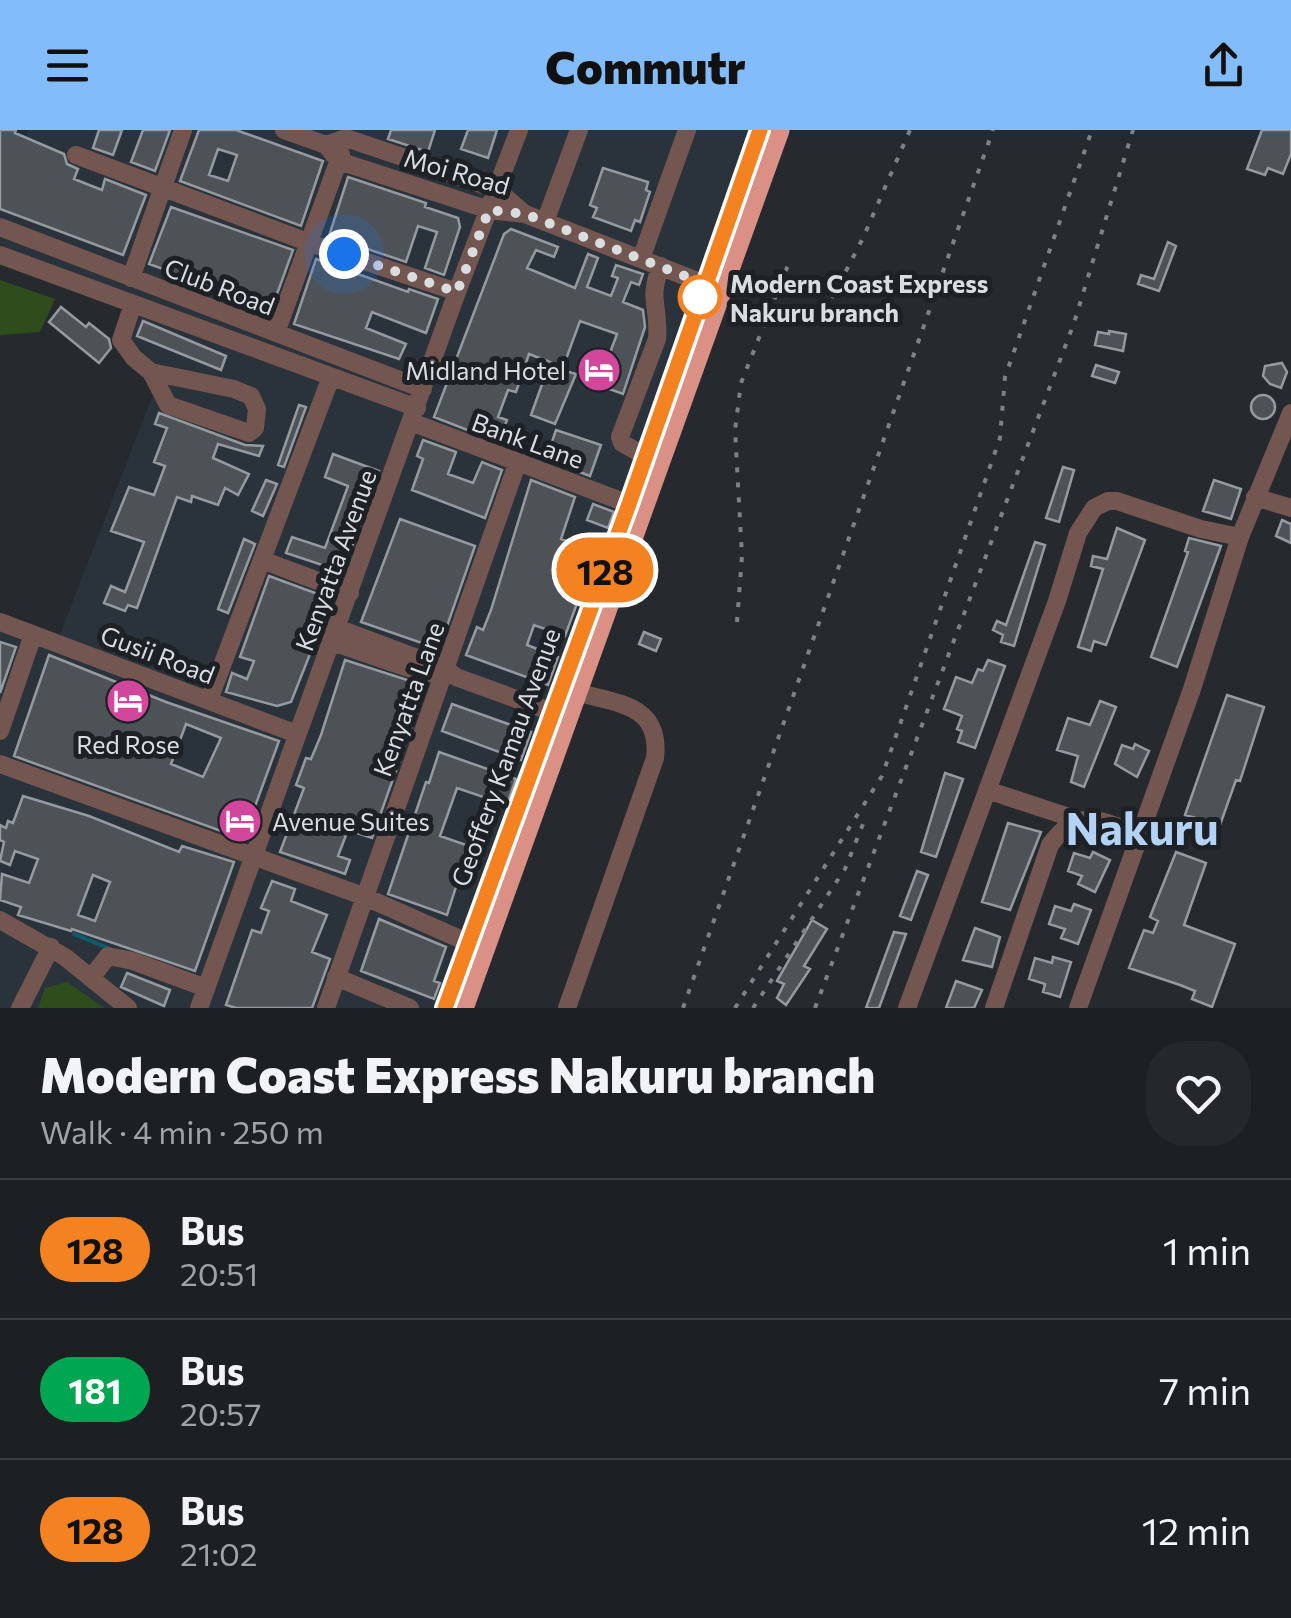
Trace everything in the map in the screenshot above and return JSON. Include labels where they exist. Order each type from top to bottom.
[{"type":"highway","name":"Geoffery Kamau Avenue","points":[[445,1008],[760,130]]},
{"type":"highway","name":"Geoffery Kamau Avenue","points":[[461,1008],[777,130]]},
{"type":"street","points":[[131,278],[184,130]]},
{"type":"street","points":[[284,130],[326,145],[339,161]]},
{"type":"street","name":"Kenyatta Avenue","points":[[199,1008],[519,130]]},
{"type":"street","points":[[546,222],[579,130]]},
{"type":"street","points":[[642,258],[687,130]]},
{"type":"street","points":[[326,145],[348,134]]},
{"type":"street","points":[[284,360],[275,333],[348,134]]},
{"type":"street","name":"Moi Road","points":[[348,134],[497,190],[525,214]]},
{"type":"street","points":[[76,156],[457,292]]},
{"type":"street","name":"Moi Road","points":[[339,161],[489,210],[525,214],[705,284]]},
{"type":"street","name":"Club Road","points":[[1,231],[424,389]]},
{"type":"street","name":"Club Road","points":[[0,255],[386,397],[414,415]]},
{"type":"street","points":[[644,456],[622,444],[620,437],[657,339],[652,289],[661,266]]},
{"type":"street","points":[[105,295],[113,271]]},
{"type":"street","points":[[150,286],[120,340],[151,372],[168,405],[249,432],[255,428],[257,409],[251,396],[151,372]]},
{"type":"street","points":[[165,316],[173,295]]},
{"type":"street","points":[[228,339],[235,318]]},
{"type":"street","points":[[250,347],[275,333]]},
{"type":"street","points":[[307,368],[314,348]]},
{"type":"street","points":[[210,700],[331,377]]},
{"type":"street","points":[[386,397],[392,377]]},
{"type":"street","points":[[1078,1008],[1142,835],[1240,537],[1291,413]]},
{"type":"street","name":"Bank Lane","points":[[414,415],[517,464],[629,504]]},
{"type":"street","name":"Kenyatta Lane","points":[[326,1008],[363,896],[448,676],[517,464]]},
{"type":"street","points":[[1256,497],[1291,508]]},
{"type":"street","points":[[907,1008],[1058,601],[1078,533],[1089,513],[1108,501],[1117,501],[1201,529],[1240,537]]},
{"type":"street","points":[[262,560],[350,592]]},
{"type":"street","name":"Gusii Road","points":[[0,622],[298,734]]},
{"type":"street","points":[[0,731],[5,700],[32,635]]},
{"type":"street","points":[[335,635],[552,712]]},
{"type":"street","points":[[567,1008],[657,740],[653,726],[636,710],[576,692]]},
{"type":"street","points":[[0,764],[363,896],[469,943]]},
{"type":"street","points":[[987,790],[1075,819],[1089,818],[1142,835]]},
{"type":"street","points":[[994,1008],[1050,845],[1075,819]]},
{"type":"street","points":[[0,920],[50,947],[128,1008]]},
{"type":"street","points":[[20,1008],[50,947]]},
{"type":"street","points":[[91,978],[108,956],[133,961],[206,988]]},
{"type":"street","points":[[336,978],[410,1008]]},
{"type":"shaded area","points":[[28,130],[756,130],[440,1008],[0,1008],[0,623],[57,642],[156,387],[134,359],[125,300],[0,252],[0,200]]},
{"type":"green space","points":[[0,280],[55,299],[40,332],[0,335]]},
{"type":"green space","points":[[67,982],[104,1008],[38,1008],[45,988]]},
{"type":"building","points":[[0,130],[16,130],[15,133],[64,154],[67,164],[78,169],[74,179],[102,190],[105,179],[146,195],[123,255],[0,209]]},
{"type":"building","points":[[99,130],[122,130],[113,155],[93,148]]},
{"type":"building","points":[[143,130],[170,130],[155,171],[131,162]]},
{"type":"building","points":[[199,130],[236,130],[323,161],[301,226],[180,181]],"holes":[[[218,149],[237,155],[228,181],[209,175]]]},
{"type":"building","points":[[391,130],[435,130],[428,152],[388,139]]},
{"type":"building","points":[[468,130],[497,130],[488,158],[461,149]]},
{"type":"building","points":[[1262,130],[1291,130],[1291,154],[1283,174],[1268,168],[1265,175],[1247,169]]},
{"type":"building","points":[[603,168],[648,182],[646,190],[650,192],[640,222],[635,220],[631,231],[593,217],[597,208],[590,205]]},
{"type":"building","points":[[348,177],[458,218],[460,227],[444,275],[425,268],[437,232],[418,226],[406,262],[329,236]]},
{"type":"building","points":[[171,207],[293,250],[272,308],[149,264]]},
{"type":"building","points":[[511,229],[558,247],[554,257],[536,250],[527,268],[575,288],[588,254],[598,258],[587,287],[611,296],[618,278],[612,276],[616,265],[643,274],[639,285],[631,282],[623,302],[643,310],[645,327],[623,394],[598,385],[617,334],[580,321],[562,370],[576,374],[555,424],[531,415],[550,362],[529,354],[516,392],[508,390],[498,417],[507,420],[498,442],[434,417],[504,234]]},
{"type":"building","points":[[1168,242],[1176,246],[1159,291],[1138,284],[1141,275],[1154,279]]},
{"type":"building","points":[[316,259],[438,299],[426,333],[372,312],[366,328],[406,344],[399,359],[294,324]]},
{"type":"building","points":[[61,307],[109,339],[111,348],[99,363],[49,322]]},
{"type":"building","points":[[143,321],[226,356],[221,370],[137,336]]},
{"type":"building","points":[[1098,332],[1126,334],[1123,351],[1095,345]]},
{"type":"building","points":[[1282,363],[1287,372],[1281,388],[1263,376],[1265,366]]},
{"type":"building","points":[[1096,365],[1119,372],[1115,383],[1092,376]]},
{"type":"building","points":[[1263,395],[1275,407],[1263,419],[1251,407]]},
{"type":"building","points":[[299,405],[306,407],[284,467],[278,465]]},
{"type":"building","points":[[159,413],[245,445],[263,446],[259,456],[218,444],[213,458],[249,474],[238,495],[225,488],[218,505],[192,496],[191,502],[177,497],[137,608],[128,605],[125,611],[104,603],[111,586],[125,592],[144,542],[111,531],[129,487],[154,495],[165,466],[154,462],[167,428],[155,424]]},
{"type":"building","points":[[556,430],[601,445],[590,476],[546,459]]},
{"type":"building","points":[[423,440],[456,452],[448,474],[473,483],[482,462],[502,470],[485,518],[412,490],[423,459],[417,456]]},
{"type":"building","points":[[333,454],[379,471],[343,572],[286,553],[292,537],[325,548],[348,486],[325,477]]},
{"type":"building","points":[[1063,467],[1074,470],[1059,522],[1046,518]]},
{"type":"building","points":[[266,480],[277,484],[263,516],[252,511]]},
{"type":"building","points":[[531,480],[575,497],[561,539],[596,552],[565,636],[534,625],[527,645],[558,657],[548,685],[466,655],[477,627],[483,630],[491,610]]},
{"type":"building","points":[[1214,480],[1241,489],[1231,519],[1203,511]]},
{"type":"building","points":[[593,504],[614,512],[608,528],[587,520]]},
{"type":"building","points":[[400,519],[475,546],[439,649],[361,622]]},
{"type":"building","points":[[1282,520],[1291,524],[1291,543],[1276,536]]},
{"type":"building","points":[[1117,528],[1145,540],[1106,645],[1094,641],[1091,651],[1078,647],[1103,569],[1091,566],[1093,556],[1107,559]]},
{"type":"building","points":[[1189,538],[1221,546],[1177,667],[1151,657],[1188,552],[1185,551]]},
{"type":"building","points":[[244,539],[255,544],[228,613],[218,609]]},
{"type":"building","points":[[1035,542],[1045,545],[1014,646],[1001,642],[1003,635],[993,630],[997,621],[1006,625]]},
{"type":"building","points":[[269,576],[326,597],[329,606],[291,702],[277,706],[226,692],[232,673],[247,679],[254,661],[240,657]]},
{"type":"building","points":[[644,632],[661,639],[656,651],[639,644]]},
{"type":"building","points":[[0,642],[16,647],[0,693]]},
{"type":"building","points":[[49,655],[166,702],[279,741],[243,839],[14,756]],"holes":[[[186,724],[221,738],[203,777],[171,764]]]},
{"type":"building","points":[[345,660],[426,686],[372,838],[348,830],[338,856],[350,860],[345,874],[280,852],[304,788],[296,785],[306,758],[311,759],[321,735]]},
{"type":"building","points":[[988,660],[1005,666],[975,748],[958,742],[962,716],[944,709],[956,677],[972,683],[978,669],[983,671]]},
{"type":"building","points":[[1227,695],[1264,707],[1240,781],[1236,780],[1220,825],[1185,815]]},
{"type":"building","points":[[1100,701],[1116,707],[1084,787],[1071,782],[1078,756],[1057,750],[1068,718],[1090,725]]},
{"type":"building","points":[[452,704],[531,732],[521,760],[442,731]]},
{"type":"building","points":[[1135,744],[1149,751],[1137,777],[1115,764],[1122,745],[1133,749]]},
{"type":"building","points":[[439,752],[516,779],[507,805],[457,788],[440,836],[472,847],[470,853],[475,855],[471,868],[463,865],[447,915],[388,894]]},
{"type":"building","points":[[945,773],[963,779],[936,857],[921,852]]},
{"type":"building","points":[[23,796],[89,816],[179,852],[182,846],[234,862],[195,971],[18,915],[21,907],[0,900],[2,874],[29,883],[38,859],[15,851],[10,865],[0,861],[4,842],[0,840],[0,825],[6,828],[8,821],[13,823]],"holes":[[[93,875],[110,882],[95,921],[78,915]]]},
{"type":"building","points":[[1008,823],[1041,832],[1010,910],[982,902]]},
{"type":"building","points":[[1093,852],[1110,860],[1095,892],[1078,884],[1082,876],[1068,871],[1074,853],[1090,858]]},
{"type":"building","points":[[1176,852],[1206,863],[1184,925],[1235,944],[1212,1007],[1192,999],[1195,991],[1129,968],[1144,930],[1153,933],[1158,921],[1150,917]]},
{"type":"building","points":[[917,871],[928,875],[911,920],[900,916]]},
{"type":"building","points":[[272,881],[295,889],[291,901],[327,915],[312,952],[330,959],[312,1008],[226,1005],[252,930],[261,933],[269,911],[261,908]]},
{"type":"building","points":[[1074,904],[1091,910],[1078,944],[1061,938],[1065,929],[1049,924],[1055,906],[1071,911]]},
{"type":"building","points":[[379,919],[446,947],[434,981],[440,983],[434,999],[361,971]]},
{"type":"building","points":[[812,920],[827,929],[804,966],[810,969],[786,1005],[777,998],[784,984],[777,981]]},
{"type":"building","points":[[975,928],[1000,937],[992,967],[963,960]]},
{"type":"building","points":[[894,932],[906,934],[879,1008],[866,1008]]},
{"type":"building","points":[[1053,957],[1071,962],[1060,997],[1043,992],[1045,984],[1029,979],[1035,958],[1052,963]]},
{"type":"building","points":[[127,973],[170,990],[164,1006],[121,987]]},
{"type":"building","points":[[956,981],[982,990],[974,1008],[946,1008]]},
{"type":"waterway","points":[[74,934],[108,948]]},
{"type":"railway","points":[[832,298],[910,130]]},
{"type":"railway","points":[[683,1008],[993,130]]},
{"type":"railway","points":[[735,1008],[882,776],[1000,438],[1005,377],[1092,130]]},
{"type":"railway","points":[[815,1008],[1074,323],[1133,130]]},
{"type":"railway","points":[[737,622],[742,556],[735,430],[741,383],[790,260]]},
{"type":"railway","points":[[753,1008],[845,869],[863,824]]},
{"type":"bus line","name":"128","points":[[445,1008],[760,130]]},
{"type":"place","name":"Modern Coast Express Nakuru branch","points":[[700,297]]},
{"type":"place","name":"Midland Hotel","points":[[599,370]]},
{"type":"place","name":"Red Rose","points":[[128,701]]},
{"type":"place","name":"Avenue Suites","points":[[240,821]]},
{"type":"district","name":"Nakuru","points":[[1142,826]]},
{"type":"route","points":[[344,254],[457,292],[489,210],[525,214],[705,284],[700,297]]}]
